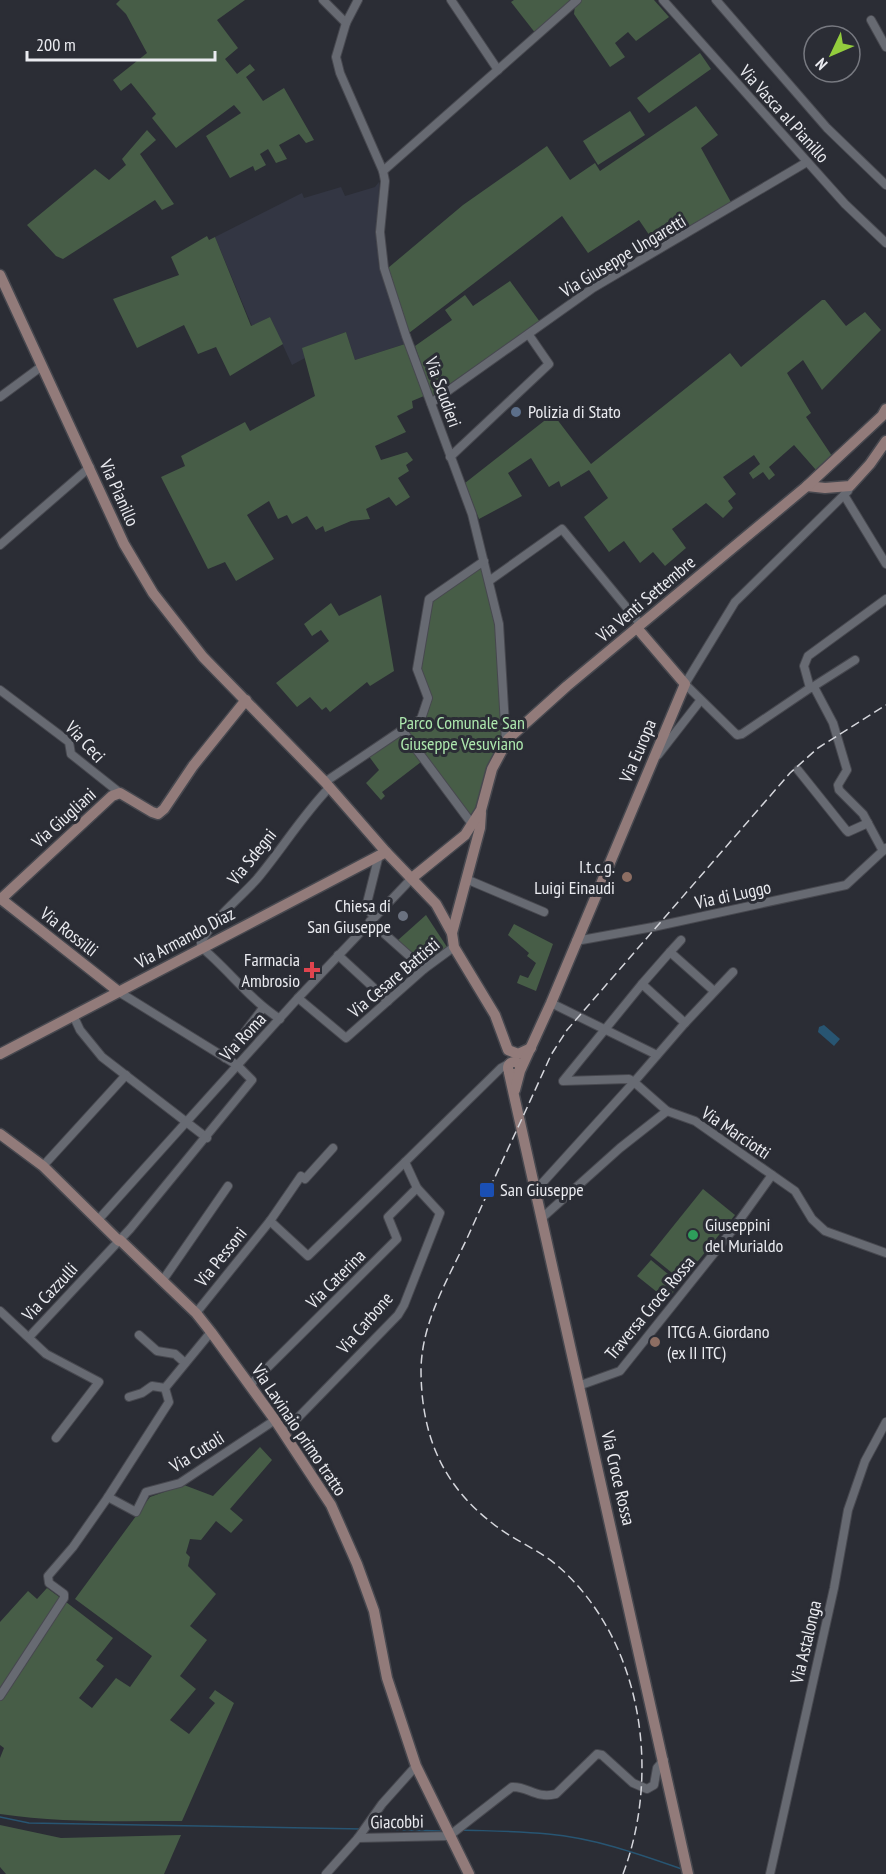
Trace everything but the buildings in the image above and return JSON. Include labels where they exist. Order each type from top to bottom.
[{"type":"main road","name":"Via Pianillo","points":[[0,276],[124,544],[153,593],[203,657],[327,785],[382,854],[412,878],[436,904],[452,933]]},
{"type":"main road","name":"Via Venti Settembre","points":[[507,742],[639,626],[807,486],[882,417],[886,409]]},
{"type":"main road","points":[[807,486],[847,490],[870,464],[886,441]]},
{"type":"main road","points":[[639,626],[685,684]]},
{"type":"main road","name":"Via Europa","points":[[509,1068],[531,1047],[685,684]]},
{"type":"main road","name":"Via Giugliani","points":[[0,899],[112,796],[120,793],[158,814],[164,810],[193,766],[246,700]]},
{"type":"main road","points":[[507,742],[492,769],[481,810],[480,828],[452,933],[454,947],[495,1015],[510,1053],[518,1054],[531,1047]]},
{"type":"main road","points":[[412,878],[465,835],[481,810]]},
{"type":"main road","name":"Via Armando Diaz","points":[[0,1054],[382,854]]},
{"type":"main road","name":"Via Rossilli","points":[[0,899],[119,992]]},
{"type":"main road","points":[[501,1031],[509,1068]]},
{"type":"main road","name":"Via Croce Rossa","points":[[509,1068],[687,1869]]},
{"type":"main road","name":"Via Lavinaio primo tratto","points":[[0,1134],[43,1166],[196,1313],[275,1419],[328,1500],[357,1564],[374,1611],[391,1692],[416,1766],[469,1874]]},
{"type":"street","points":[[323,0],[346,23],[358,0]]},
{"type":"street","points":[[451,0],[498,70]]},
{"type":"street","points":[[383,171],[577,0]]},
{"type":"street","name":"Via Vasca al Pianillo","points":[[663,0],[845,204],[886,243]]},
{"type":"street","points":[[716,0],[827,128],[886,185]]},
{"type":"street","points":[[871,20],[886,47]]},
{"type":"street","name":"Via Scudieri","points":[[346,23],[336,57],[340,74],[383,171],[385,181],[380,248],[384,268],[472,514],[500,624],[507,742]]},
{"type":"street","name":"Via Giuseppe Ungaretti","points":[[431,403],[593,288],[807,162]]},
{"type":"street","points":[[450,457],[549,364],[529,335]]},
{"type":"street","points":[[0,397],[42,366]]},
{"type":"street","points":[[0,545],[90,467]]},
{"type":"street","points":[[847,490],[886,564]]},
{"type":"street","name":"Via Europa","points":[[685,684],[735,602],[847,490]]},
{"type":"street","points":[[489,581],[562,529],[639,626]]},
{"type":"street","name":"Via Sdegni","points":[[201,947],[201,942],[211,928],[257,878],[327,785],[402,730],[421,719],[428,698],[417,669],[429,599],[484,561]]},
{"type":"street","points":[[812,687],[804,666],[808,656],[886,599]]},
{"type":"street","points":[[685,684],[700,701],[715,712],[738,735],[855,660]]},
{"type":"street","name":"Via di Luggo","points":[[576,941],[653,927],[846,885],[885,849],[863,814],[839,790],[838,785],[847,770],[833,723],[812,687]]},
{"type":"street","name":"Via Ceci","points":[[0,690],[69,742],[71,754],[120,793]]},
{"type":"street","points":[[650,766],[700,701]]},
{"type":"street","points":[[402,730],[472,824]]},
{"type":"street","points":[[798,770],[848,832],[868,823]]},
{"type":"street","points":[[382,854],[366,907],[372,919],[424,969]]},
{"type":"street","name":"Via Roma","points":[[98,1220],[298,998],[412,878]]},
{"type":"street","points":[[466,879],[544,912]]},
{"type":"street","points":[[634,1082],[629,1079],[563,1081],[604,1028],[681,940]]},
{"type":"street","points":[[201,947],[263,1008],[280,1020]]},
{"type":"street","name":"Via Cesare Battisti","points":[[298,998],[346,1038],[424,969],[454,947]]},
{"type":"street","points":[[670,952],[714,991]]},
{"type":"street","points":[[338,955],[388,1001]]},
{"type":"street","points":[[537,1190],[733,972]]},
{"type":"street","points":[[642,984],[685,1023]]},
{"type":"street","points":[[119,992],[237,1065]]},
{"type":"street","points":[[551,1003],[657,1054]]},
{"type":"street","points":[[225,1058],[263,1008]]},
{"type":"street","points":[[73,1015],[93,1048],[207,1138]]},
{"type":"street","name":"Via Cazzulli","points":[[0,1311],[30,1336],[120,1240],[251,1083],[251,1077],[237,1065]]},
{"type":"street","points":[[270,1221],[308,1256],[405,1162],[509,1068]]},
{"type":"street","points":[[43,1166],[126,1075]]},
{"type":"street","name":"Via Marciotti","points":[[634,1082],[668,1111],[694,1121],[799,1195],[812,1219],[825,1231],[886,1253]]},
{"type":"street","points":[[543,1217],[620,1148],[668,1111]]},
{"type":"street","name":"Via Pessoni","points":[[196,1313],[270,1221],[301,1176],[305,1179],[333,1148]]},
{"type":"street","points":[[405,1162],[417,1188]]},
{"type":"street","name":"Traversa Croce Rossa","points":[[581,1385],[620,1371],[731,1232],[772,1175]]},
{"type":"street","points":[[163,1280],[228,1186]]},
{"type":"street","name":"Via Caterina","points":[[250,1385],[396,1239],[388,1217],[417,1188]]},
{"type":"street","name":"Via Carbone","points":[[284,1432],[404,1305],[440,1216],[417,1188]]},
{"type":"street","points":[[165,1388],[211,1332]]},
{"type":"street","points":[[139,1335],[157,1351],[175,1354],[185,1363]]},
{"type":"street","points":[[30,1336],[46,1354],[99,1382],[56,1438]]},
{"type":"street","points":[[129,1397],[142,1393],[152,1386],[165,1388]]},
{"type":"street","points":[[0,1696],[64,1598],[64,1594],[50,1583],[48,1576],[73,1547],[108,1497],[169,1402],[165,1388]]},
{"type":"street","name":"Via Cutoli","points":[[108,1497],[136,1512],[146,1492],[180,1483],[275,1419]]},
{"type":"street","name":"Via Astalonga","points":[[770,1874],[834,1588],[848,1510],[865,1461],[886,1422]]},
{"type":"street","points":[[449,1836],[512,1787],[520,1787],[537,1795],[556,1794],[597,1754],[602,1755],[639,1787],[647,1790],[654,1785],[657,1768],[664,1760]]},
{"type":"street","points":[[362,1832],[416,1766]]},
{"type":"street","name":"Giacobbi","points":[[326,1874],[362,1832],[449,1836]]},
{"type":"shaded area","points":[[379,182],[378,263],[405,344],[355,360],[346,332],[303,348],[305,358],[292,365],[270,317],[252,326],[215,237],[302,193],[304,198],[341,187],[345,196],[375,187]]},
{"type":"green space","points":[[120,0],[245,0],[217,20],[238,48],[225,59],[237,74],[250,64],[255,70],[246,77],[263,101],[284,88],[314,140],[306,143],[299,134],[279,145],[287,159],[276,163],[268,149],[260,154],[266,165],[255,171],[253,166],[230,178],[206,136],[241,113],[234,105],[176,148],[152,118],[156,114],[131,83],[121,91],[113,80],[147,53],[126,14],[116,4]]},
{"type":"green space","points":[[514,0],[574,0],[536,34],[511,2]]},
{"type":"green space","points":[[581,0],[654,0],[669,17],[636,41],[628,32],[615,43],[625,57],[610,67],[574,14],[575,5]]},
{"type":"green space","points":[[700,53],[711,69],[649,113],[637,98]]},
{"type":"green space","points":[[696,106],[718,135],[701,148],[732,204],[658,248],[639,220],[588,253],[562,216],[409,333],[388,268],[463,205],[547,146],[570,180],[595,163],[600,171]]},
{"type":"green space","points":[[630,111],[645,135],[598,165],[583,141]]},
{"type":"green space","points":[[147,130],[156,140],[140,154],[174,204],[162,210],[155,200],[63,259],[56,256],[27,225],[95,169],[109,180],[126,165],[122,159]]},
{"type":"green space","points":[[207,236],[209,240],[215,237],[251,326],[270,317],[283,344],[230,376],[216,347],[198,354],[184,325],[137,348],[113,299],[179,275],[171,257]]},
{"type":"green space","points":[[510,281],[540,322],[432,396],[415,346],[452,320],[445,310],[465,295],[473,306]]},
{"type":"green space","points":[[822,300],[825,300],[846,326],[865,312],[881,330],[822,390],[803,360],[787,373],[811,413],[806,417],[832,456],[816,470],[794,445],[769,467],[775,475],[769,480],[763,472],[753,479],[749,473],[760,464],[754,455],[723,477],[736,494],[728,501],[733,508],[723,518],[706,503],[672,529],[686,548],[665,566],[653,552],[640,563],[624,541],[609,552],[584,517],[608,498],[589,470],[561,487],[559,481],[549,487],[531,458],[508,473],[522,496],[479,519],[465,483],[553,414],[591,464],[730,353],[741,367]]},
{"type":"green space","points":[[346,332],[355,360],[405,344],[424,396],[412,401],[413,408],[397,416],[406,432],[375,446],[381,460],[407,452],[413,460],[406,465],[409,471],[398,478],[410,497],[396,506],[389,497],[366,509],[370,519],[351,521],[325,532],[323,526],[316,530],[307,516],[292,524],[287,515],[278,519],[269,501],[247,515],[274,559],[236,581],[225,562],[208,569],[161,477],[185,466],[181,456],[245,422],[250,431],[315,396],[302,348]]},
{"type":"green space","name":"Parco Comunale San Giuseppe Vesuviano","points":[[482,565],[497,625],[503,743],[472,820],[406,731],[423,721],[431,698],[420,668],[431,600]]},
{"type":"green space","points":[[381,595],[394,671],[370,686],[367,682],[330,712],[326,707],[322,710],[310,697],[297,707],[276,683],[329,641],[321,630],[312,636],[304,624],[331,603],[339,616]]},
{"type":"green space","points":[[400,734],[421,762],[382,792],[385,796],[381,800],[366,783],[379,770],[368,755]]},
{"type":"green space","points":[[426,915],[447,947],[425,965],[397,941]]},
{"type":"green space","points":[[514,924],[553,944],[536,991],[517,983],[520,975],[528,978],[536,963],[527,956],[529,953],[508,935]]},
{"type":"green space","name":"Giuseppini del Murialdo","points":[[703,1189],[735,1215],[682,1281],[650,1255]]},
{"type":"green space","points":[[651,1260],[680,1284],[667,1300],[637,1276]]},
{"type":"green space","points":[[260,1447],[272,1460],[230,1509],[243,1520],[231,1533],[216,1521],[201,1540],[190,1539],[186,1553],[190,1557],[188,1566],[216,1594],[190,1626],[207,1640],[180,1676],[196,1689],[170,1720],[189,1734],[215,1703],[209,1698],[215,1690],[234,1703],[182,1821],[68,1820],[0,1814],[0,1758],[4,1748],[0,1745],[0,1701],[66,1602],[113,1638],[96,1660],[104,1666],[79,1698],[92,1708],[116,1678],[130,1687],[152,1656],[75,1599],[150,1497],[184,1485],[213,1496]]},
{"type":"green space","points":[[47,1588],[62,1599],[0,1689],[0,1622],[28,1591],[37,1599]]},
{"type":"green space","points":[[0,1825],[61,1838],[181,1835],[164,1874],[6,1874],[0,1867]]},
{"type":"water","points":[[824,1025],[840,1039],[834,1046],[818,1032],[819,1027]]},
{"type":"waterway","points":[[0,1817],[29,1823],[362,1829]]},
{"type":"waterway","points":[[369,1829],[441,1831]]},
{"type":"waterway","points":[[461,1830],[565,1836],[633,1852],[682,1869]]},
{"type":"railway","points":[[623,1874],[635,1835],[641,1794],[642,1752],[637,1711],[626,1670],[610,1632],[587,1598],[559,1567],[500,1529],[464,1497],[450,1479],[439,1460],[425,1417],[421,1369],[426,1333],[438,1300],[551,1055],[567,1030],[790,773],[818,748],[886,705]]},
{"type":"place","name":"Polizia di Stato","points":[[516,412]]},
{"type":"place","name":"I.t.c.g. Luigi Einaudi","points":[[627,877]]},
{"type":"place","name":"Chiesa di San Giuseppe","points":[[403,916]]},
{"type":"place","name":"Farmacia Ambrosio","points":[[312,970]]},
{"type":"place","name":"San Giuseppe","points":[[487,1190]]},
{"type":"place","name":"Giuseppini del Murialdo","points":[[693,1235]]},
{"type":"place","name":"ITCG A. Giordano (ex II ITC)","points":[[655,1342]]}]
